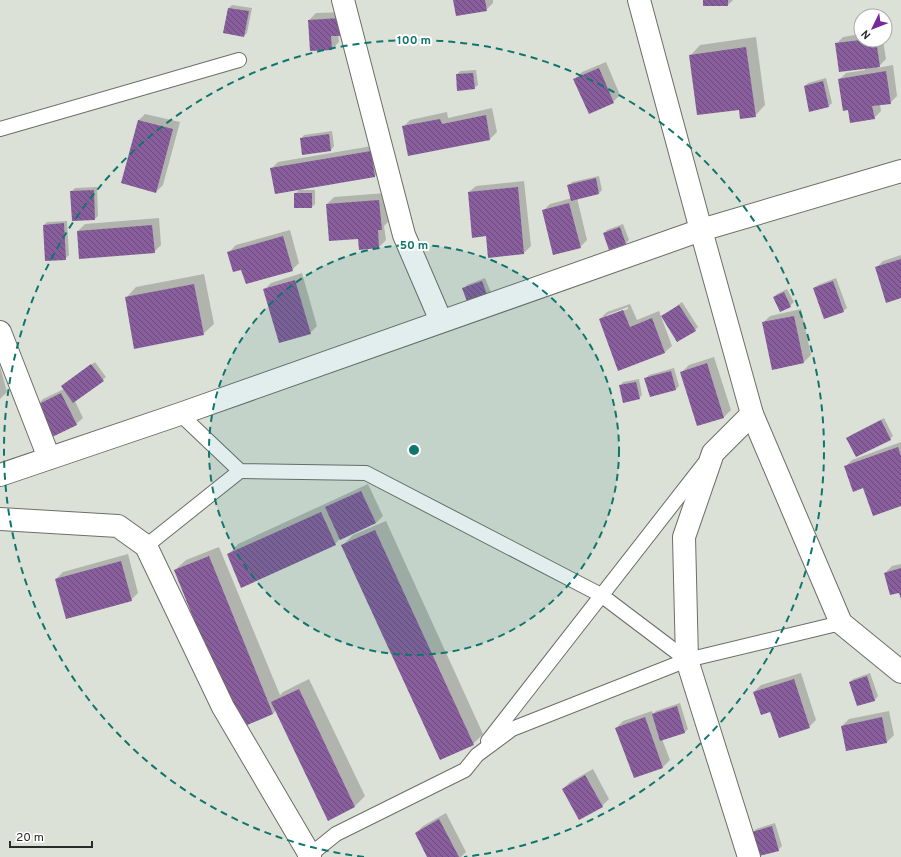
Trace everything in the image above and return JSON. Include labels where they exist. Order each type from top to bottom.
[{"type":"street","points":[[343,0],[404,235],[441,321]]},
{"type":"street","points":[[639,0],[752,414],[841,623],[901,672]]},
{"type":"street","points":[[0,475],[180,414],[701,230],[901,171]]},
{"type":"street","points":[[0,332],[49,458]]},
{"type":"street","points":[[749,857],[687,660],[684,537],[713,453],[752,414]]},
{"type":"street","points":[[0,519],[118,526],[146,546],[223,707],[309,856]]},
{"type":"lane","points":[[0,129],[239,60]]},
{"type":"lane","points":[[180,414],[240,470]]},
{"type":"lane","points":[[309,856],[336,834],[465,770],[713,453]]},
{"type":"lane","points":[[146,546],[240,470],[366,473],[601,595],[687,660]]},
{"type":"lane","points":[[477,755],[512,729],[687,660],[841,623]]},
{"type":"building","points":[[453,0],[485,0],[487,11],[456,16]]},
{"type":"building","points":[[703,0],[728,0],[728,6],[703,6]]},
{"type":"building","points":[[228,8],[249,11],[244,37],[223,33]]},
{"type":"building","points":[[340,18],[341,36],[331,36],[332,50],[310,51],[308,20]]},
{"type":"building","points":[[853,41],[853,48],[877,48],[880,67],[839,72],[835,43]]},
{"type":"building","points":[[746,47],[756,117],[740,119],[739,110],[697,115],[689,55]]},
{"type":"building","points":[[599,68],[614,103],[589,114],[573,79]]},
{"type":"building","points":[[886,71],[891,104],[872,106],[875,119],[850,123],[848,110],[843,111],[838,79]]},
{"type":"building","points":[[473,73],[475,89],[457,91],[456,74]]},
{"type":"building","points":[[823,81],[829,107],[809,112],[804,86]]},
{"type":"building","points":[[486,115],[490,140],[408,156],[402,126],[440,119],[442,124]]},
{"type":"building","points":[[138,120],[173,129],[156,193],[121,183]]},
{"type":"building","points":[[329,134],[331,151],[302,155],[300,138]]},
{"type":"building","points":[[371,151],[375,177],[275,194],[270,168]]},
{"type":"building","points":[[596,178],[599,194],[571,201],[567,185]]},
{"type":"building","points":[[518,187],[524,254],[488,258],[486,236],[472,238],[468,192]]},
{"type":"building","points":[[94,190],[95,220],[72,221],[70,191]]},
{"type":"building","points":[[294,193],[312,193],[312,208],[294,208]]},
{"type":"building","points":[[379,200],[382,230],[378,230],[379,248],[359,250],[358,239],[329,241],[326,204]]},
{"type":"building","points":[[569,203],[581,248],[553,255],[542,210]]},
{"type":"building","points":[[64,223],[66,260],[45,261],[43,225]]},
{"type":"building","points":[[152,225],[155,253],[79,259],[77,231]]},
{"type":"building","points":[[620,227],[626,244],[609,250],[603,233]]},
{"type":"building","points":[[283,236],[293,271],[246,284],[241,270],[233,272],[227,252]]},
{"type":"building","points":[[901,259],[901,298],[886,303],[875,267]]},
{"type":"building","points":[[295,280],[311,334],[279,343],[263,289]]},
{"type":"building","points":[[482,281],[489,300],[469,307],[462,288]]},
{"type":"building","points":[[833,281],[844,312],[824,319],[813,288]]},
{"type":"building","points":[[194,284],[204,335],[134,349],[125,297]]},
{"type":"building","points":[[784,292],[791,307],[780,312],[773,297]]},
{"type":"building","points":[[679,305],[696,331],[677,342],[661,316]]},
{"type":"building","points":[[623,310],[630,327],[652,318],[665,353],[618,371],[599,319]]},
{"type":"building","points":[[794,316],[804,363],[772,370],[762,322]]},
{"type":"building","points":[[707,363],[724,418],[697,426],[680,372]]},
{"type":"building","points":[[91,364],[104,381],[73,403],[61,386]]},
{"type":"building","points":[[671,371],[676,390],[650,397],[644,378]]},
{"type":"building","points":[[636,382],[640,399],[623,403],[619,385]]},
{"type":"building","points":[[61,393],[77,425],[50,438],[35,406]]},
{"type":"building","points":[[881,420],[891,440],[856,457],[846,438]]},
{"type":"building","points":[[898,447],[901,456],[901,506],[873,516],[863,488],[853,492],[844,466]]},
{"type":"building","points":[[361,491],[376,523],[340,540],[325,507]]},
{"type":"building","points":[[321,512],[336,545],[241,588],[227,554]]},
{"type":"building","points":[[375,530],[474,745],[440,760],[341,545]]},
{"type":"building","points":[[209,556],[273,714],[238,729],[174,570]]},
{"type":"building","points":[[121,561],[132,601],[66,619],[55,579]]},
{"type":"building","points":[[901,568],[901,599],[899,593],[890,595],[884,573]]},
{"type":"building","points":[[867,676],[875,701],[857,706],[849,682]]},
{"type":"building","points":[[794,679],[810,728],[779,738],[770,712],[761,715],[753,692]]},
{"type":"building","points":[[299,689],[355,807],[328,821],[271,702]]},
{"type":"building","points":[[677,706],[685,733],[660,741],[652,714]]},
{"type":"building","points":[[645,717],[663,768],[634,778],[615,728]]},
{"type":"building","points":[[882,717],[887,743],[846,751],[841,726]]},
{"type":"building","points":[[585,775],[603,807],[579,820],[562,789]]},
{"type":"building","points":[[439,819],[459,857],[427,857],[415,833]]},
{"type":"building","points":[[772,826],[779,851],[759,856],[752,832]]}]
